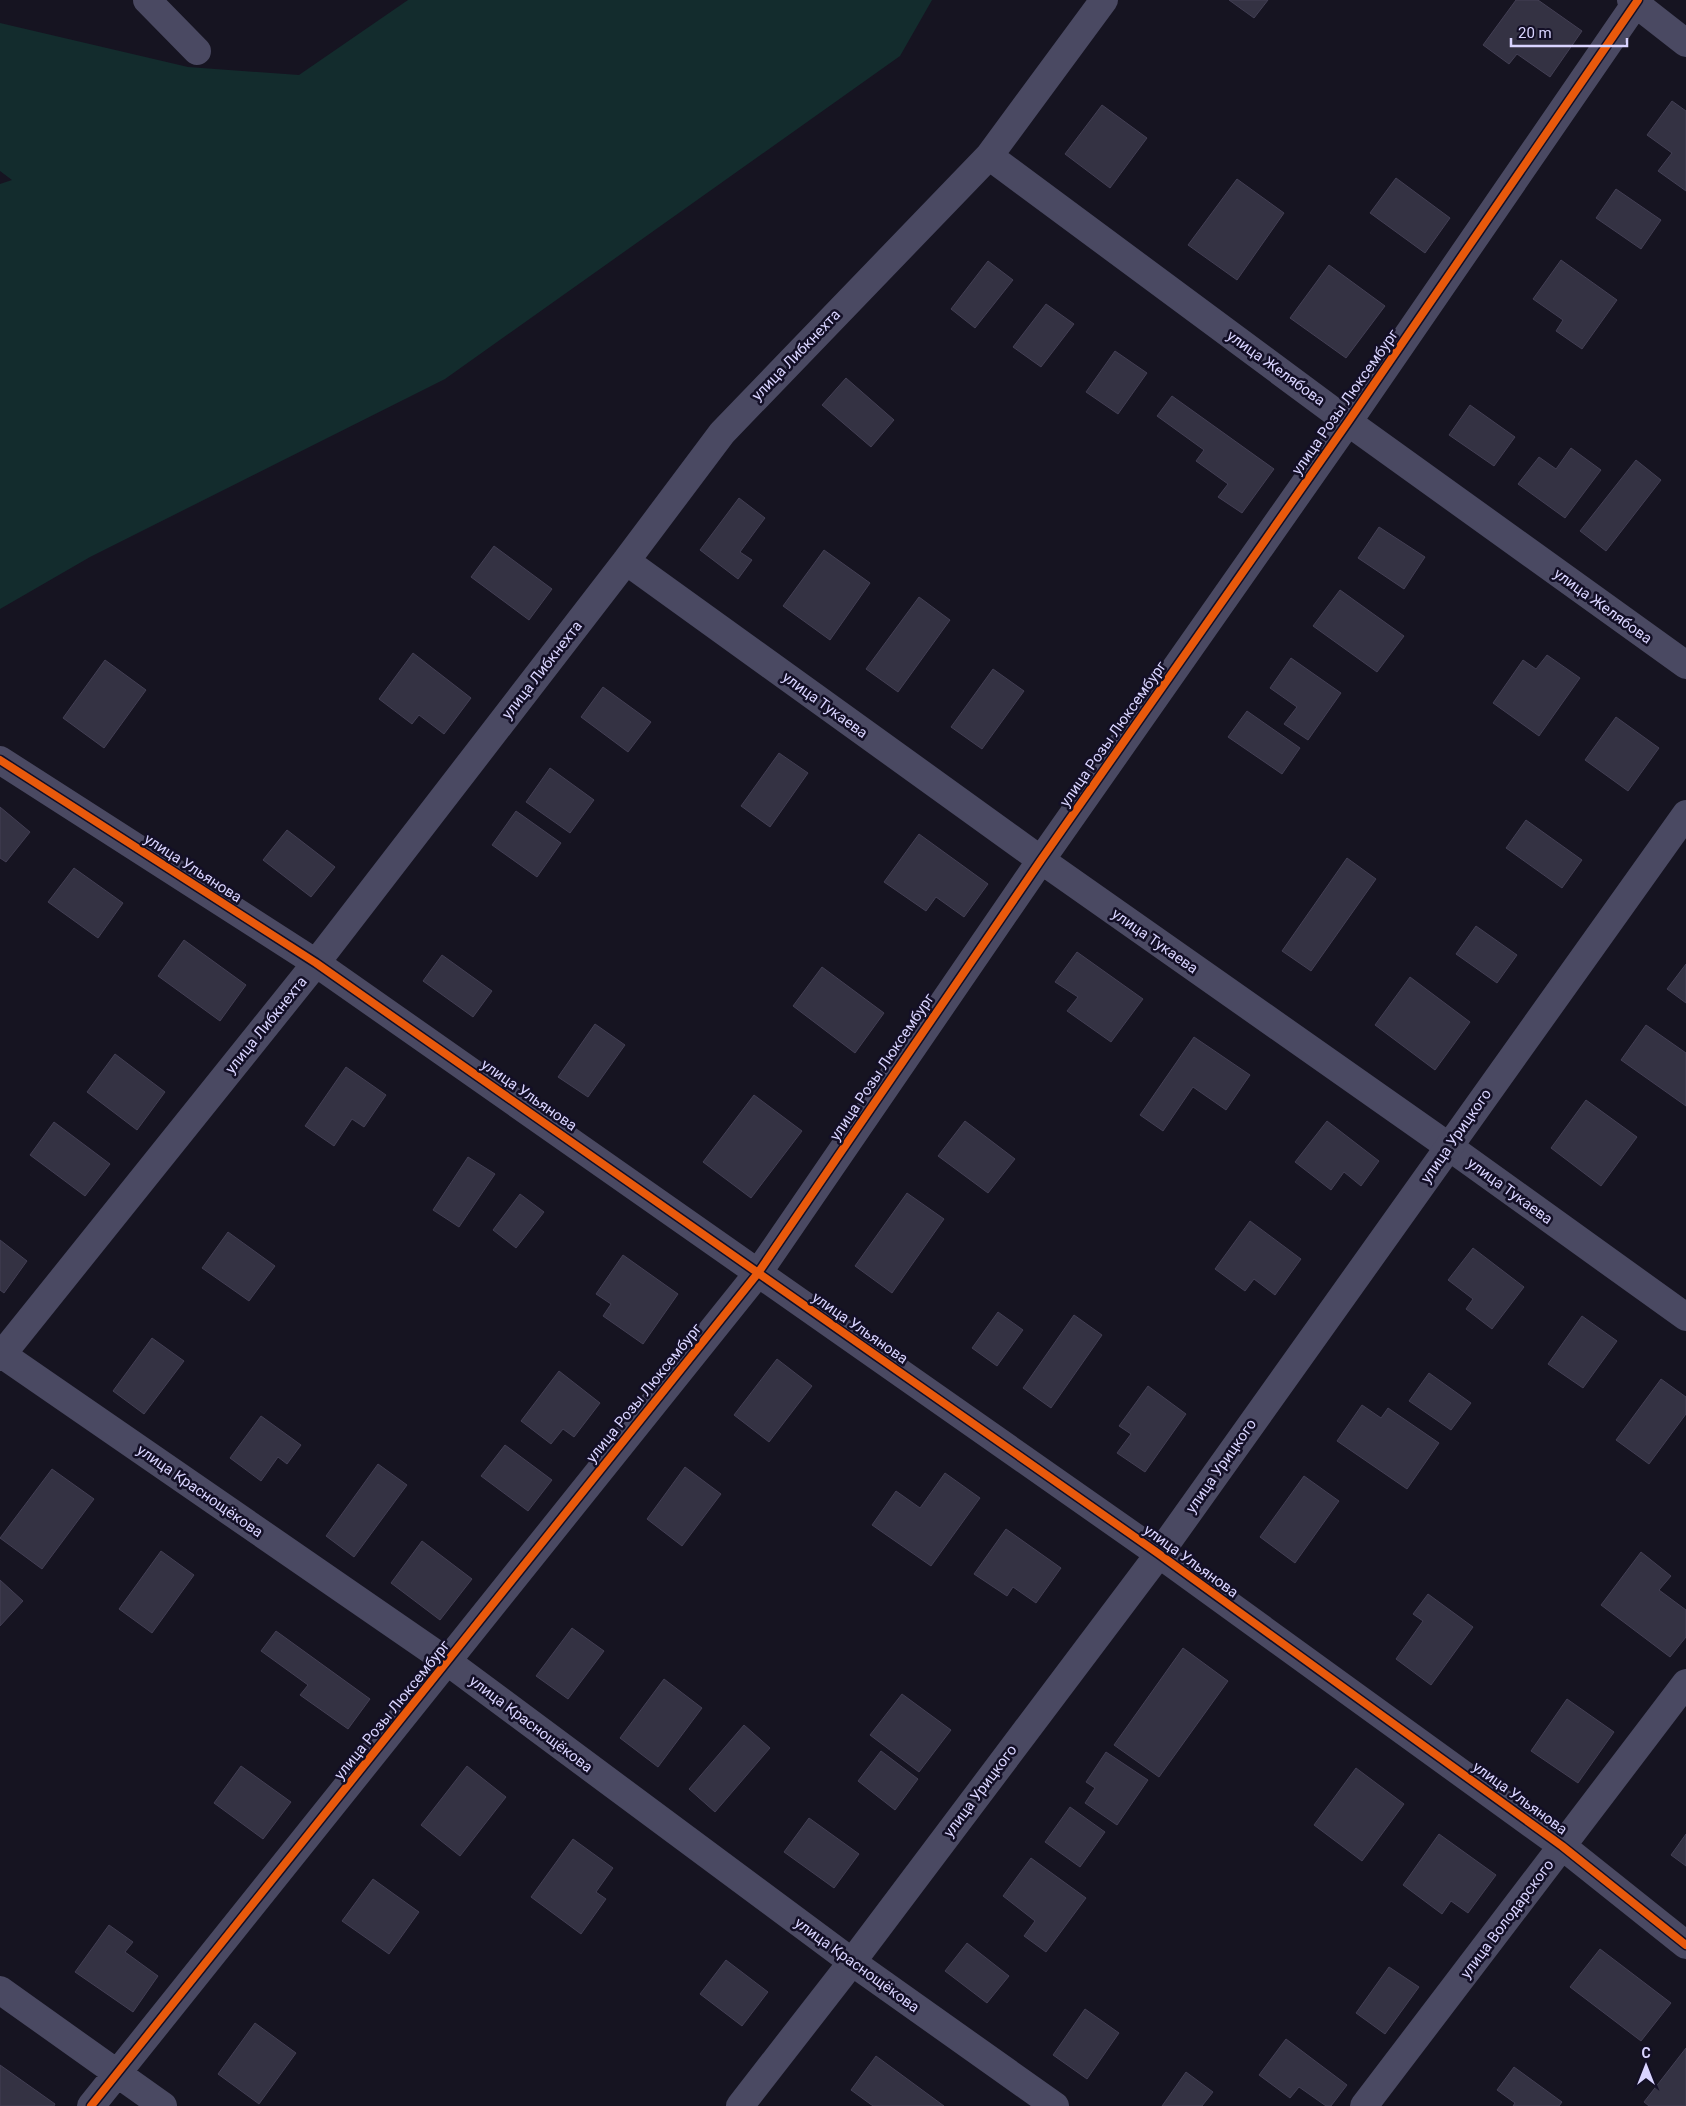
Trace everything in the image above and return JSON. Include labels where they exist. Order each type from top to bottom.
[{"type":"street","points":[[147,0],[197,51]]},
{"type":"street","name":"улица Либкнехта","points":[[1,1355],[316,963],[626,561],[722,433],[989,156],[1104,0]]},
{"type":"street","points":[[1635,1],[1686,43]]},
{"type":"street","name":"улица Розы Люксембург","points":[[91,2106],[116,2072],[448,1662],[758,1273],[1041,860],[1348,422],[1635,1]]},
{"type":"street","name":"улица Желябова","points":[[989,156],[1348,422],[1686,665]]},
{"type":"street","name":"улица Тукаева","points":[[626,561],[1041,860],[1448,1146],[1686,1317]]},
{"type":"street","name":"улица Ульянова","points":[[0,760],[316,963],[1159,1554],[1562,1846],[1686,1944]]},
{"type":"street","name":"улица Урицкого","points":[[740,2106],[852,1962],[1159,1554],[1686,814]]},
{"type":"street","name":"улица Краснощёкова","points":[[1,1355],[448,1662],[852,1962],[1055,2106]]},
{"type":"street","name":"улица Володарского","points":[[1364,2106],[1686,1684]]},
{"type":"street","points":[[0,1990],[163,2106]]},
{"type":"green space","points":[[408,0],[932,0],[900,56],[445,379],[90,557],[0,609],[0,184],[12,180],[0,171],[0,23],[188,67],[299,75]]},
{"type":"building","points":[[1229,0],[1268,0],[1254,18]]},
{"type":"building","points":[[1516,0],[1538,0],[1582,31],[1550,77],[1517,54],[1509,64],[1483,45]]},
{"type":"building","points":[[1672,101],[1686,111],[1686,191],[1658,171],[1672,153],[1647,135]]},
{"type":"building","points":[[1102,105],[1147,138],[1110,188],[1065,154]]},
{"type":"building","points":[[1396,178],[1450,218],[1425,253],[1370,213]]},
{"type":"building","points":[[1237,179],[1284,213],[1237,280],[1188,245]]},
{"type":"building","points":[[1616,189],[1661,220],[1641,249],[1596,218]]},
{"type":"building","points":[[1561,260],[1617,300],[1582,349],[1556,331],[1563,320],[1533,299]]},
{"type":"building","points":[[988,261],[1013,280],[975,328],[951,309]]},
{"type":"building","points":[[1329,265],[1385,306],[1346,358],[1290,318]]},
{"type":"building","points":[[1046,304],[1074,324],[1041,367],[1013,347]]},
{"type":"building","points":[[1115,351],[1147,373],[1118,414],[1086,392]]},
{"type":"building","points":[[846,378],[894,420],[871,447],[822,405]]},
{"type":"building","points":[[1172,396],[1274,469],[1242,513],[1218,497],[1228,484],[1196,461],[1204,450],[1157,416]]},
{"type":"building","points":[[1470,405],[1515,437],[1494,466],[1449,435]]},
{"type":"building","points":[[1571,448],[1601,470],[1565,518],[1518,484],[1539,457],[1556,469]]},
{"type":"building","points":[[1636,460],[1661,480],[1606,551],[1580,531]]},
{"type":"building","points":[[739,498],[765,518],[740,552],[752,560],[738,579],[700,550]]},
{"type":"building","points":[[1379,527],[1425,557],[1404,589],[1358,558]]},
{"type":"building","points":[[494,546],[552,589],[529,620],[471,577]]},
{"type":"building","points":[[824,550],[870,583],[830,640],[783,606]]},
{"type":"building","points":[[1340,590],[1404,636],[1377,672],[1313,626]]},
{"type":"building","points":[[919,597],[950,620],[898,692],[866,669]]},
{"type":"building","points":[[413,653],[471,698],[444,734],[419,715],[412,724],[379,699]]},
{"type":"building","points":[[1547,655],[1580,678],[1539,736],[1493,703],[1523,660],[1536,669]]},
{"type":"building","points":[[1291,658],[1341,693],[1308,740],[1284,724],[1297,707],[1270,688]]},
{"type":"building","points":[[105,660],[146,690],[104,748],[63,718]]},
{"type":"building","points":[[993,669],[1024,691],[982,749],[951,727]]},
{"type":"building","points":[[603,687],[651,722],[628,752],[581,717]]},
{"type":"building","points":[[1247,711],[1300,748],[1282,774],[1228,737]]},
{"type":"building","points":[[1616,717],[1659,748],[1628,791],[1585,760]]},
{"type":"building","points":[[779,753],[808,773],[770,827],[741,806]]},
{"type":"building","points":[[550,768],[594,800],[570,833],[526,802]]},
{"type":"building","points":[[0,807],[30,832],[6,862],[0,858]]},
{"type":"building","points":[[516,811],[561,843],[537,877],[492,845]]},
{"type":"building","points":[[1526,820],[1582,860],[1562,888],[1506,848]]},
{"type":"building","points":[[287,830],[335,867],[311,897],[263,860]]},
{"type":"building","points":[[919,834],[988,884],[964,917],[936,897],[926,911],[884,882]]},
{"type":"building","points":[[1347,858],[1376,879],[1311,971],[1282,951]]},
{"type":"building","points":[[74,868],[123,903],[98,938],[48,902]]},
{"type":"building","points":[[1476,926],[1517,955],[1497,983],[1456,954]]},
{"type":"building","points":[[184,940],[246,985],[220,1021],[158,976]]},
{"type":"building","points":[[1077,952],[1143,999],[1111,1042],[1067,1011],[1078,997],[1055,982]]},
{"type":"building","points":[[442,955],[492,991],[473,1017],[423,981]]},
{"type":"building","points":[[1686,964],[1686,1003],[1667,989]]},
{"type":"building","points":[[822,967],[884,1013],[855,1053],[793,1006]]},
{"type":"building","points":[[1410,977],[1470,1022],[1435,1070],[1375,1025]]},
{"type":"building","points":[[595,1024],[625,1045],[588,1097],[558,1077]]},
{"type":"building","points":[[1646,1025],[1686,1053],[1686,1106],[1621,1060]]},
{"type":"building","points":[[1194,1037],[1250,1075],[1226,1110],[1193,1087],[1163,1131],[1140,1115]]},
{"type":"building","points":[[115,1054],[165,1092],[137,1130],[87,1092]]},
{"type":"building","points":[[346,1067],[386,1095],[364,1127],[352,1119],[334,1146],[305,1126]]},
{"type":"building","points":[[754,1095],[802,1131],[751,1198],[703,1162]]},
{"type":"building","points":[[1586,1100],[1637,1137],[1601,1186],[1551,1148]]},
{"type":"building","points":[[965,1121],[1015,1159],[988,1193],[938,1156]]},
{"type":"building","points":[[1327,1121],[1379,1161],[1361,1186],[1344,1172],[1331,1190],[1295,1162]]},
{"type":"building","points":[[54,1122],[110,1164],[85,1196],[30,1155]]},
{"type":"building","points":[[468,1157],[495,1174],[459,1227],[433,1210]]},
{"type":"building","points":[[907,1193],[944,1219],[892,1293],[855,1266]]},
{"type":"building","points":[[520,1194],[544,1212],[516,1248],[493,1230]]},
{"type":"building","points":[[1250,1221],[1301,1259],[1275,1295],[1254,1279],[1245,1291],[1215,1269]]},
{"type":"building","points":[[228,1232],[275,1266],[249,1301],[202,1268]]},
{"type":"building","points":[[0,1240],[27,1261],[4,1293],[0,1290]]},
{"type":"building","points":[[1473,1248],[1524,1287],[1492,1329],[1466,1309],[1473,1299],[1448,1280]]},
{"type":"building","points":[[623,1255],[678,1294],[643,1344],[603,1316],[611,1304],[596,1294]]},
{"type":"building","points":[[998,1312],[1023,1330],[997,1366],[972,1348]]},
{"type":"building","points":[[1074,1315],[1102,1335],[1051,1408],[1023,1388]]},
{"type":"building","points":[[1582,1316],[1617,1341],[1583,1388],[1548,1364]]},
{"type":"building","points":[[152,1338],[184,1361],[144,1414],[113,1391]]},
{"type":"building","points":[[777,1359],[812,1386],[769,1442],[734,1415]]},
{"type":"building","points":[[559,1371],[600,1403],[574,1437],[563,1429],[551,1444],[521,1421]]},
{"type":"building","points":[[1429,1373],[1471,1403],[1451,1430],[1409,1401]]},
{"type":"building","points":[[1661,1379],[1686,1397],[1686,1414],[1649,1464],[1616,1440]]},
{"type":"building","points":[[1148,1386],[1186,1414],[1145,1472],[1117,1453],[1131,1434],[1119,1426]]},
{"type":"building","points":[[1362,1405],[1381,1418],[1388,1408],[1439,1443],[1407,1489],[1337,1441]]},
{"type":"building","points":[[261,1416],[301,1445],[287,1464],[278,1457],[261,1481],[230,1458]]},
{"type":"building","points":[[505,1445],[552,1480],[528,1511],[481,1476]]},
{"type":"building","points":[[378,1464],[407,1485],[354,1557],[326,1536]]},
{"type":"building","points":[[685,1467],[721,1494],[682,1546],[647,1519]]},
{"type":"building","points":[[52,1469],[94,1499],[42,1569],[0,1538]]},
{"type":"building","points":[[945,1473],[980,1498],[931,1566],[872,1525],[896,1491],[920,1508]]},
{"type":"building","points":[[1304,1476],[1339,1501],[1295,1563],[1260,1537]]},
{"type":"building","points":[[1006,1529],[1061,1568],[1036,1603],[1013,1587],[1007,1596],[974,1574]]},
{"type":"building","points":[[422,1541],[472,1579],[440,1620],[391,1583]]},
{"type":"building","points":[[161,1551],[194,1575],[152,1633],[119,1609]]},
{"type":"building","points":[[1641,1552],[1671,1576],[1659,1590],[1686,1610],[1686,1637],[1670,1657],[1601,1605]]},
{"type":"building","points":[[0,1580],[23,1601],[0,1626]]},
{"type":"building","points":[[1428,1594],[1473,1627],[1431,1685],[1396,1659],[1423,1621],[1413,1614]]},
{"type":"building","points":[[572,1628],[604,1651],[568,1699],[536,1676]]},
{"type":"building","points":[[276,1631],[370,1699],[348,1729],[300,1695],[308,1685],[261,1651]]},
{"type":"building","points":[[1183,1648],[1228,1681],[1159,1777],[1114,1745]]},
{"type":"building","points":[[664,1679],[702,1708],[658,1767],[620,1738]]},
{"type":"building","points":[[902,1694],[951,1730],[919,1772],[870,1735]]},
{"type":"building","points":[[1567,1699],[1614,1732],[1578,1783],[1531,1751]]},
{"type":"building","points":[[744,1725],[770,1748],[715,1812],[689,1789]]},
{"type":"building","points":[[881,1751],[918,1779],[895,1810],[858,1781]]},
{"type":"building","points":[[1106,1752],[1148,1780],[1117,1825],[1085,1803],[1095,1788],[1086,1782]]},
{"type":"building","points":[[241,1766],[291,1802],[263,1839],[214,1803]]},
{"type":"building","points":[[467,1766],[506,1797],[460,1856],[421,1825]]},
{"type":"building","points":[[1356,1768],[1404,1804],[1362,1861],[1314,1825]]},
{"type":"building","points":[[1070,1807],[1105,1832],[1080,1867],[1045,1842]]},
{"type":"building","points":[[809,1818],[859,1854],[834,1888],[784,1852]]},
{"type":"building","points":[[1439,1834],[1496,1875],[1468,1913],[1451,1901],[1442,1914],[1403,1885]]},
{"type":"building","points":[[1686,1834],[1686,1866],[1671,1855]]},
{"type":"building","points":[[573,1839],[613,1868],[596,1892],[606,1899],[581,1934],[531,1897]]},
{"type":"building","points":[[1031,1858],[1086,1898],[1046,1952],[1024,1936],[1035,1921],[1003,1896]]},
{"type":"building","points":[[373,1879],[419,1912],[389,1954],[342,1921]]},
{"type":"building","points":[[109,1925],[133,1942],[125,1952],[158,1976],[133,2012],[75,1972]]},
{"type":"building","points":[[967,1943],[1009,1976],[987,2003],[945,1971]]},
{"type":"building","points":[[1600,1949],[1671,2003],[1641,2041],[1570,1987]]},
{"type":"building","points":[[726,1960],[768,1992],[742,2026],[700,1994]]},
{"type":"building","points":[[1389,1967],[1419,1987],[1385,2034],[1356,2013]]},
{"type":"building","points":[[1085,2009],[1119,2033],[1087,2079],[1053,2055]]},
{"type":"building","points":[[255,2023],[296,2053],[259,2104],[218,2074]]},
{"type":"building","points":[[1286,2039],[1347,2085],[1331,2106],[1326,2106],[1299,2087],[1290,2098],[1259,2075]]},
{"type":"building","points":[[1686,2048],[1686,2106],[1649,2106],[1644,2102]]},
{"type":"building","points":[[876,2056],[944,2106],[873,2106],[851,2090]]},
{"type":"building","points":[[0,2065],[55,2104],[54,2106],[0,2106]]},
{"type":"building","points":[[1514,2067],[1562,2102],[1559,2106],[1513,2106],[1515,2103],[1497,2090]]},
{"type":"building","points":[[1186,2072],[1213,2092],[1202,2106],[1162,2106]]},
{"type":"cycle path","points":[[91,2106],[758,1273],[1041,860],[1348,422],[1638,0]]},
{"type":"cycle path","points":[[0,760],[316,963],[1159,1554],[1562,1846],[1686,1945]]}]
